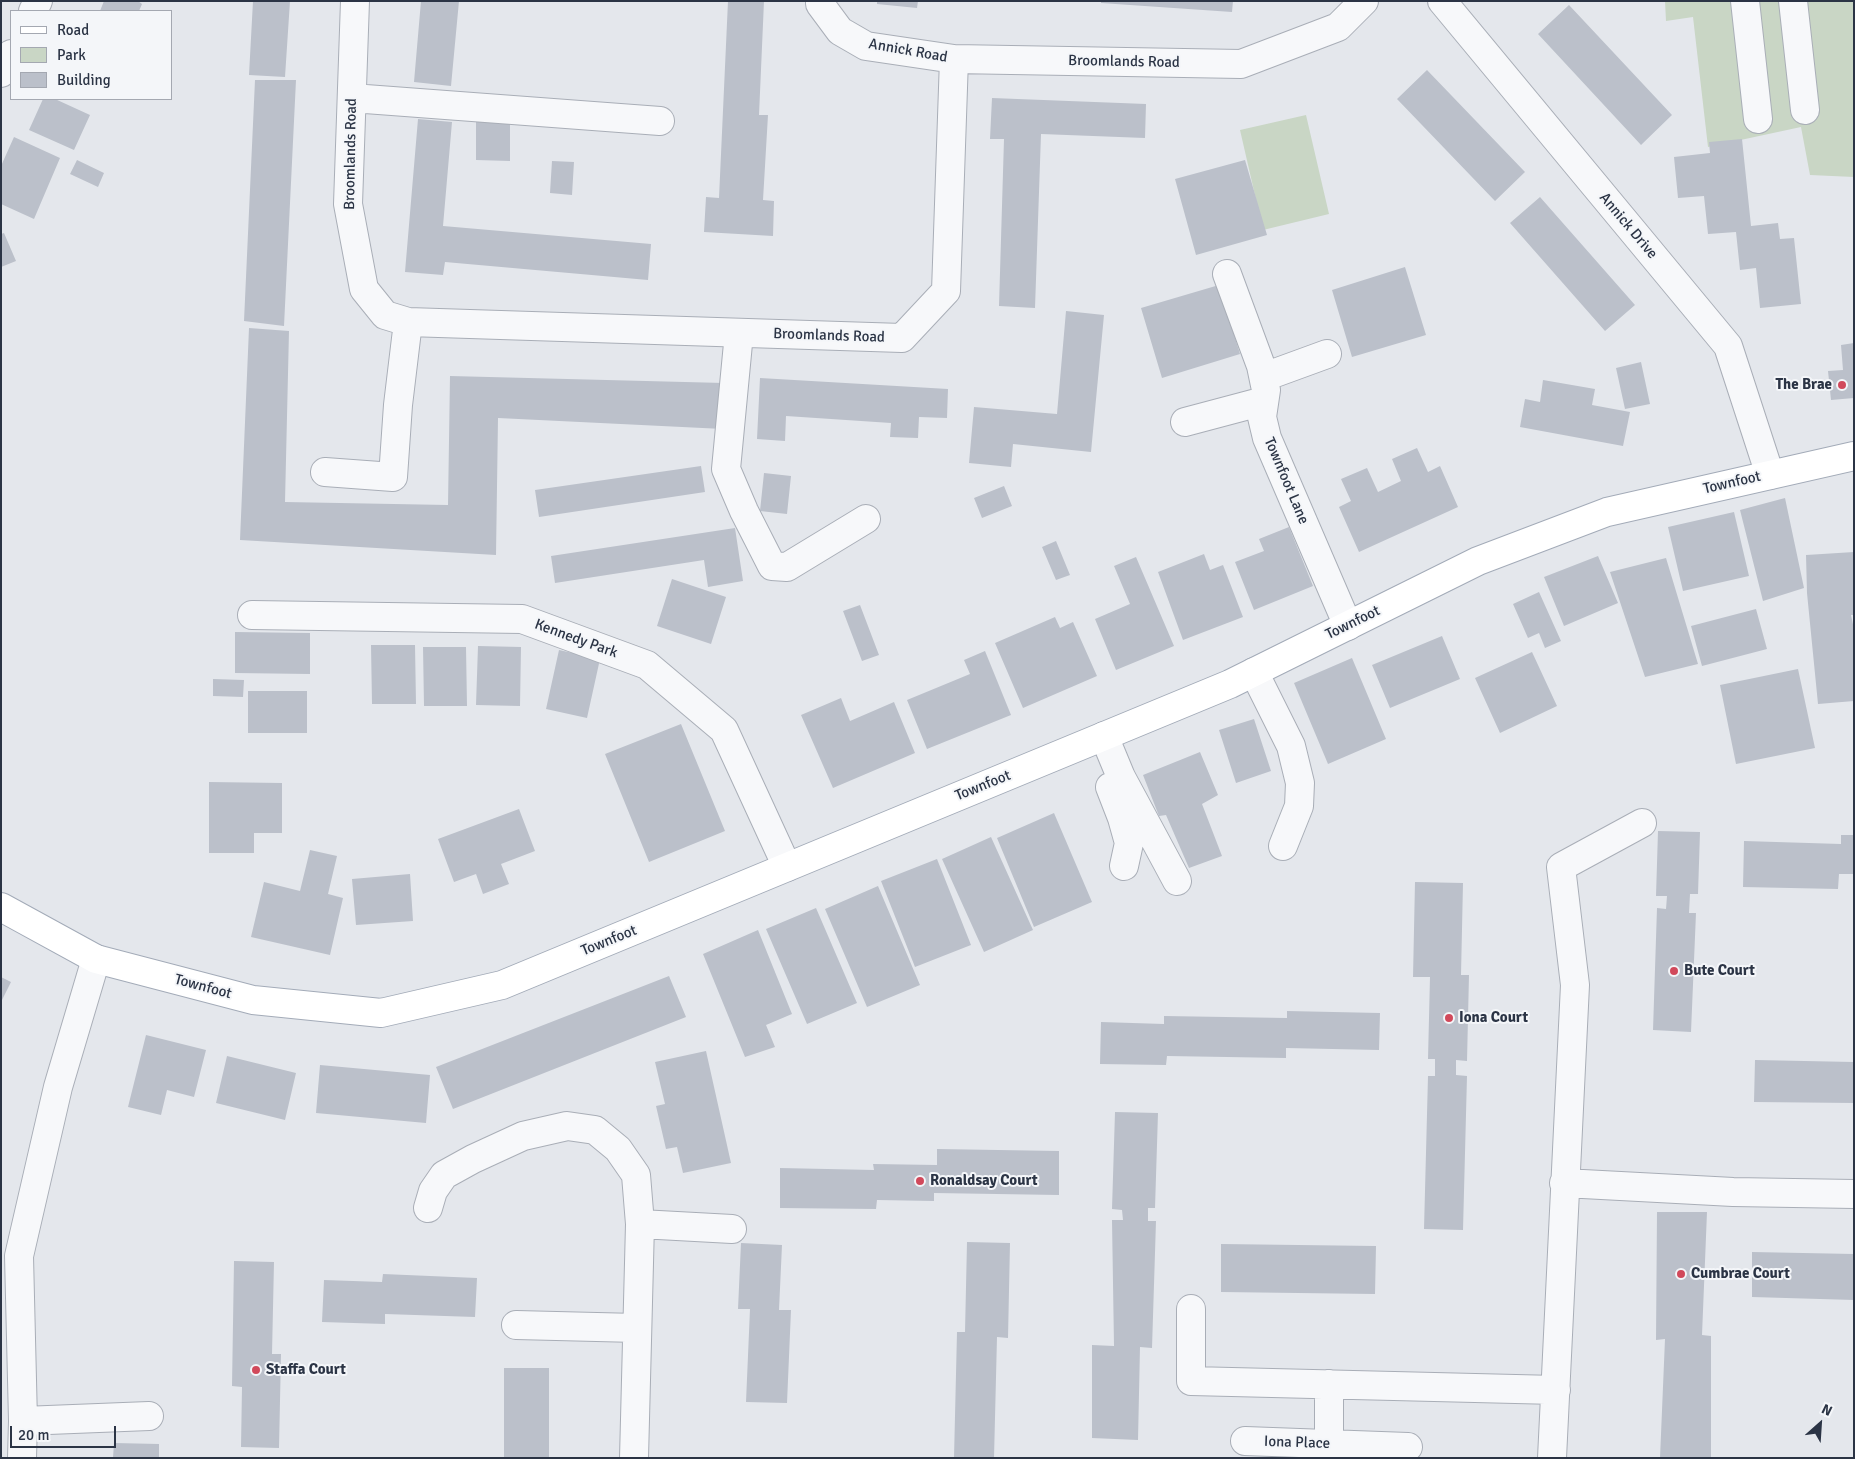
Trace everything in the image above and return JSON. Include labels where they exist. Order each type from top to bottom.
[{"type":"main road","name":"Townfoot","points":[[1,907],[96,959],[253,1000],[382,1013],[502,985],[1230,684],[1478,561],[1607,512],[1854,456]]},
{"type":"street","name":"Broomlands Road","points":[[355,1],[348,204],[364,289],[384,315],[408,322],[902,338],[946,291],[954,59],[1241,64],[1338,27],[1364,1]]},
{"type":"street","name":"Annick Road","points":[[820,1],[820,4],[840,31],[866,46],[954,59]]},
{"type":"street","name":"Annick Drive","points":[[1442,1],[1728,346],[1770,475]]},
{"type":"street","points":[[1745,1],[1758,119]]},
{"type":"street","points":[[1793,1],[1805,110]]},
{"type":"street","points":[[1,73],[10,56]]},
{"type":"street","points":[[352,98],[660,121]]},
{"type":"street","name":"Townfoot Lane","points":[[1227,274],[1261,366],[1264,389],[1262,417],[1267,438],[1348,626]]},
{"type":"street","points":[[325,472],[393,477],[398,405],[408,322]]},
{"type":"street","points":[[739,333],[726,469],[744,511],[772,566],[787,567],[866,519]]},
{"type":"street","points":[[1185,422],[1264,389],[1327,354]]},
{"type":"street","name":"Kennedy Park","points":[[252,615],[522,619],[648,665],[724,730],[787,867]]},
{"type":"street","points":[[1254,672],[1291,746],[1300,783],[1299,806],[1283,846]]},
{"type":"street","points":[[1098,738],[1129,843],[1124,866]]},
{"type":"street","points":[[1098,738],[1177,881]]},
{"type":"street","points":[[1552,1458],[1575,985],[1561,867],[1642,823]]},
{"type":"street","points":[[22,1458],[23,1421],[10,1259],[96,959]]},
{"type":"street","points":[[428,1208],[433,1191],[444,1175],[473,1159],[523,1136],[567,1126],[596,1130],[618,1149],[636,1175],[640,1224],[634,1458]]},
{"type":"street","points":[[1564,1183],[1733,1192],[1854,1194]]},
{"type":"street","points":[[640,1224],[732,1229]]},
{"type":"street","points":[[1191,1309],[1191,1381],[1556,1390]]},
{"type":"street","points":[[516,1325],[637,1328]]},
{"type":"street","points":[[1329,1384],[1329,1444]]},
{"type":"street","points":[[23,1421],[149,1416]]},
{"type":"street","name":"Iona Place","points":[[1245,1441],[1408,1447]]},
{"type":"green space","points":[[1665,1],[1854,1],[1854,177],[1810,175],[1801,127],[1708,147],[1693,17],[1666,21]]},
{"type":"green space","points":[[1306,115],[1329,214],[1263,230],[1240,130]]},
{"type":"building","points":[[104,1],[138,1],[142,4],[139,10],[100,10]]},
{"type":"building","points":[[253,1],[290,1],[285,77],[249,75]]},
{"type":"building","points":[[421,1],[459,1],[451,86],[414,82]]},
{"type":"building","points":[[728,1],[764,1],[759,115],[768,115],[763,200],[774,201],[773,236],[704,232],[706,197],[719,198]]},
{"type":"building","points":[[877,1],[918,1],[917,8],[877,4]]},
{"type":"building","points":[[1101,1],[1233,1],[1232,12],[1101,3]]},
{"type":"building","points":[[1569,5],[1672,115],[1641,145],[1538,34]]},
{"type":"building","points":[[1427,70],[1525,172],[1495,201],[1397,99]]},
{"type":"building","points":[[255,80],[296,80],[284,326],[244,321]]},
{"type":"building","points":[[992,98],[1146,104],[1145,138],[1041,134],[1035,308],[999,306],[1004,139],[990,139]]},
{"type":"building","points":[[43,100],[57,100],[90,115],[74,150],[29,130]]},
{"type":"building","points":[[476,116],[510,117],[510,161],[476,160]]},
{"type":"building","points":[[418,119],[452,122],[443,226],[651,244],[648,280],[445,262],[443,275],[405,272]]},
{"type":"building","points":[[14,137],[60,158],[34,219],[1,204],[1,166]]},
{"type":"building","points":[[1742,139],[1751,226],[1778,223],[1780,239],[1794,238],[1801,304],[1760,308],[1756,268],[1740,270],[1736,232],[1708,234],[1704,196],[1678,198],[1674,157],[1710,153],[1709,142]]},
{"type":"building","points":[[77,160],[104,173],[98,187],[70,174]]},
{"type":"building","points":[[1245,160],[1267,235],[1196,255],[1175,179]]},
{"type":"building","points":[[552,161],[574,162],[572,195],[550,193]]},
{"type":"building","points":[[1540,197],[1635,305],[1605,331],[1510,223]]},
{"type":"building","points":[[4,233],[16,261],[1,267],[1,234]]},
{"type":"building","points":[[1405,267],[1426,335],[1352,357],[1332,290]]},
{"type":"building","points":[[1219,285],[1240,354],[1162,378],[1141,308]]},
{"type":"building","points":[[1066,311],[1104,315],[1091,452],[1013,444],[1011,467],[969,463],[974,407],[1057,414]]},
{"type":"building","points":[[249,328],[289,331],[285,502],[448,505],[450,376],[724,383],[723,429],[498,418],[496,555],[240,540]]},
{"type":"building","name":"The Brae","points":[[1854,343],[1854,398],[1831,400],[1828,371],[1843,370],[1841,345]]},
{"type":"building","points":[[1641,362],[1650,404],[1625,409],[1616,368]]},
{"type":"building","points":[[760,378],[948,389],[947,418],[919,417],[918,438],[890,437],[891,423],[786,416],[785,441],[757,439]]},
{"type":"building","points":[[1543,380],[1595,389],[1592,405],[1630,412],[1623,446],[1520,427],[1525,399],[1540,402]]},
{"type":"building","points":[[1417,448],[1428,472],[1440,466],[1458,507],[1359,552],[1339,507],[1351,501],[1341,479],[1367,468],[1378,492],[1401,481],[1392,459]]},
{"type":"building","points":[[701,466],[705,492],[539,517],[535,490]]},
{"type":"building","points":[[764,473],[791,476],[787,514],[760,511]]},
{"type":"building","points":[[1004,486],[1012,506],[982,518],[974,498]]},
{"type":"building","points":[[1785,498],[1804,588],[1763,601],[1740,510]]},
{"type":"building","points":[[1734,512],[1749,576],[1683,591],[1668,527]]},
{"type":"building","points":[[1289,527],[1313,586],[1254,610],[1235,562],[1264,551],[1259,539]]},
{"type":"building","points":[[735,528],[743,581],[708,587],[704,560],[555,583],[551,556]]},
{"type":"building","points":[[1056,541],[1070,575],[1056,580],[1042,547]]},
{"type":"building","points":[[1854,552],[1854,615],[1851,615],[1854,629],[1854,701],[1818,704],[1807,593],[1806,555]]},
{"type":"building","points":[[1204,554],[1210,570],[1223,565],[1243,617],[1183,640],[1158,572]]},
{"type":"building","points":[[1598,556],[1618,603],[1564,626],[1544,577]]},
{"type":"building","points":[[1136,557],[1174,646],[1116,670],[1095,619],[1130,604],[1114,566]]},
{"type":"building","points":[[1666,558],[1698,664],[1645,677],[1610,572]]},
{"type":"building","points":[[672,579],[726,597],[711,644],[657,626]]},
{"type":"building","points":[[1539,592],[1561,641],[1545,648],[1539,633],[1528,638],[1513,604]]},
{"type":"building","points":[[860,605],[879,655],[862,661],[843,611]]},
{"type":"building","points":[[1756,609],[1767,649],[1702,666],[1691,626]]},
{"type":"building","points":[[1055,617],[1060,628],[1073,622],[1097,676],[1023,708],[995,643]]},
{"type":"building","points":[[235,632],[310,633],[310,674],[235,673]]},
{"type":"building","points":[[1442,636],[1460,679],[1390,708],[1372,665]]},
{"type":"building","points":[[371,645],[415,645],[416,704],[372,704]]},
{"type":"building","points":[[478,646],[521,647],[520,706],[476,705]]},
{"type":"building","points":[[423,647],[466,647],[467,706],[424,706]]},
{"type":"building","points":[[559,650],[600,659],[587,718],[546,709]]},
{"type":"building","points":[[985,651],[1011,715],[927,749],[907,700],[970,674],[964,660]]},
{"type":"building","points":[[1532,652],[1557,706],[1500,733],[1475,678]]},
{"type":"building","points":[[1352,658],[1386,739],[1328,764],[1294,683]]},
{"type":"building","points":[[1798,669],[1815,748],[1736,764],[1720,685]]},
{"type":"building","points":[[213,679],[244,680],[243,697],[213,696]]},
{"type":"building","points":[[248,691],[307,691],[307,733],[248,733]]},
{"type":"building","points":[[841,698],[850,721],[894,702],[915,753],[833,788],[801,715]]},
{"type":"building","points":[[1254,719],[1271,771],[1236,783],[1219,730]]},
{"type":"building","points":[[681,724],[725,831],[649,862],[605,754]]},
{"type":"building","points":[[1200,752],[1218,795],[1202,804],[1222,856],[1189,868],[1166,815],[1159,816],[1143,775]]},
{"type":"building","points":[[209,782],[282,783],[282,833],[254,833],[254,853],[209,853]]},
{"type":"building","points":[[519,809],[535,851],[501,864],[509,884],[483,894],[476,874],[454,882],[438,839]]},
{"type":"building","points":[[1054,813],[1092,902],[1034,927],[997,838]]},
{"type":"building","name":"Bute Court","points":[[1658,831],[1700,832],[1698,894],[1690,894],[1689,913],[1696,913],[1691,1032],[1653,1030],[1657,908],[1666,909],[1667,896],[1656,896]]},
{"type":"building","points":[[1841,835],[1854,835],[1854,874],[1839,874],[1838,889],[1743,887],[1744,841],[1841,844]]},
{"type":"building","points":[[991,837],[1033,930],[984,952],[942,859]]},
{"type":"building","points":[[310,850],[337,856],[328,894],[343,898],[330,955],[251,937],[264,882],[300,891]]},
{"type":"building","points":[[937,859],[971,945],[915,967],[881,881]]},
{"type":"building","points":[[410,874],[413,921],[356,925],[352,879]]},
{"type":"building","name":"Iona Court","points":[[1415,882],[1463,883],[1461,975],[1469,975],[1467,1061],[1456,1060],[1456,1075],[1467,1076],[1463,1230],[1424,1229],[1428,1076],[1435,1076],[1435,1059],[1428,1059],[1430,977],[1413,977]]},
{"type":"building","points":[[878,886],[920,985],[867,1007],[825,909]]},
{"type":"building","points":[[816,908],[857,1003],[807,1024],[766,929]]},
{"type":"building","points":[[758,930],[792,1014],[766,1025],[775,1047],[745,1057],[703,954]]},
{"type":"building","points":[[669,976],[686,1017],[453,1109],[436,1067]]},
{"type":"building","points":[[1,977],[11,982],[1,1002]]},
{"type":"building","points":[[1287,1011],[1380,1013],[1379,1050],[1286,1048],[1286,1058],[1167,1056],[1166,1065],[1100,1064],[1101,1022],[1164,1024],[1164,1016],[1287,1018]]},
{"type":"building","points":[[146,1035],[206,1050],[194,1097],[167,1090],[161,1115],[128,1107]]},
{"type":"building","points":[[706,1051],[731,1163],[683,1173],[677,1147],[666,1149],[656,1106],[665,1104],[655,1062]]},
{"type":"building","points":[[227,1056],[296,1073],[285,1120],[216,1103]]},
{"type":"building","points":[[1755,1060],[1854,1062],[1854,1103],[1754,1102]]},
{"type":"building","points":[[320,1065],[430,1075],[426,1123],[316,1113]]},
{"type":"building","points":[[1115,1112],[1158,1113],[1155,1208],[1148,1208],[1148,1221],[1156,1221],[1152,1348],[1140,1347],[1138,1440],[1092,1438],[1092,1345],[1114,1346],[1112,1220],[1123,1220],[1122,1210],[1112,1209]]},
{"type":"building","name":"Ronaldsay Court","points":[[937,1149],[1059,1151],[1059,1195],[934,1193],[934,1201],[877,1200],[876,1209],[780,1208],[780,1168],[874,1170],[873,1164],[937,1165]]},
{"type":"building","name":"Cumbrae Court","points":[[1657,1212],[1707,1212],[1702,1335],[1711,1336],[1711,1458],[1660,1458],[1665,1339],[1656,1340]]},
{"type":"building","points":[[967,1242],[1010,1243],[1008,1338],[997,1337],[994,1458],[954,1458],[957,1332],[965,1332]]},
{"type":"building","points":[[741,1243],[782,1245],[779,1310],[791,1310],[787,1403],[746,1402],[750,1309],[738,1309]]},
{"type":"building","points":[[1221,1244],[1376,1246],[1375,1294],[1221,1292]]},
{"type":"building","name":"Cumbrae Court","points":[[1752,1252],[1854,1254],[1854,1300],[1752,1297]]},
{"type":"building","name":"Staffa Court","points":[[234,1261],[274,1262],[272,1354],[281,1354],[279,1448],[241,1447],[242,1387],[232,1386]]},
{"type":"building","name":"Staffa Court","points":[[383,1274],[477,1278],[475,1317],[385,1314],[385,1324],[322,1322],[324,1280],[382,1282]]},
{"type":"building","points":[[504,1368],[549,1368],[549,1458],[504,1457]]},
{"type":"building","points":[[114,1443],[159,1444],[159,1458],[113,1458]]},
{"type":"place","name":"The Brae","points":[[1842,385]]},
{"type":"place","name":"Bute Court","points":[[1674,971]]},
{"type":"place","name":"Iona Court","points":[[1449,1018]]},
{"type":"place","name":"Ronaldsay Court","points":[[920,1181]]},
{"type":"place","name":"Cumbrae Court","points":[[1681,1274]]},
{"type":"place","name":"Staffa Court","points":[[256,1370]]}]
